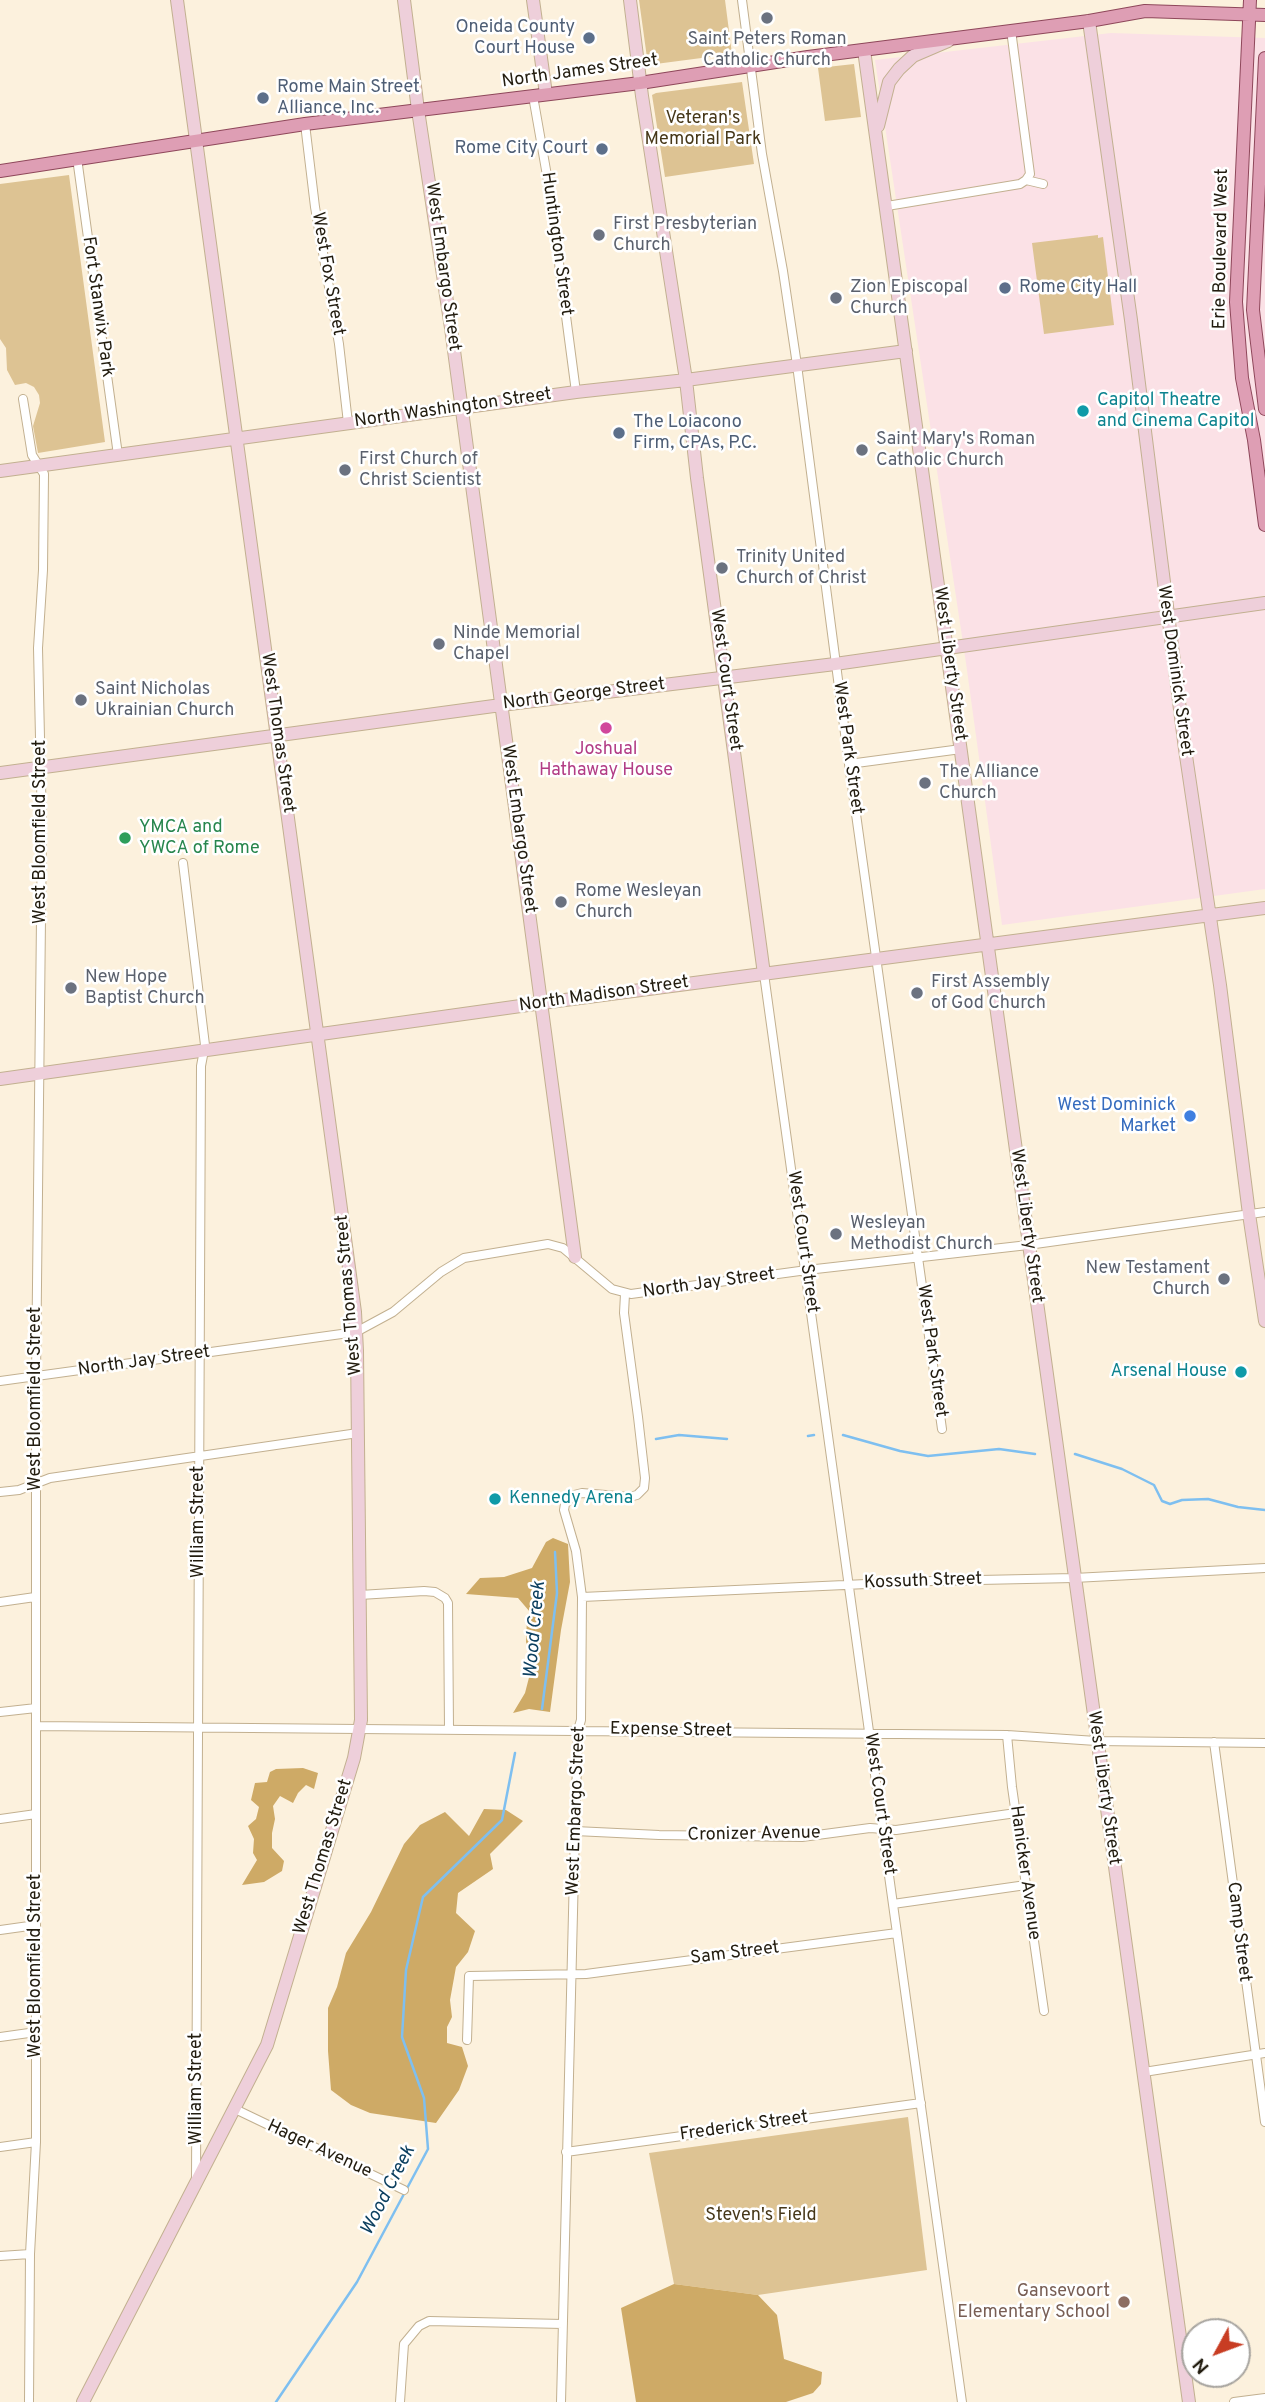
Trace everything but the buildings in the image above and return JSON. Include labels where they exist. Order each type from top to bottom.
[{"type":"main road","name":"Erie Boulevard West","points":[[1250,0],[1236,312],[1242,378],[1254,440],[1265,524]]},
{"type":"main road","name":"North James Street","points":[[0,171],[305,124],[640,83],[1156,10],[1265,15]]},
{"type":"main road","name":"Erie Boulevard West","points":[[1265,58],[1253,310],[1265,409]]},
{"type":"street","name":"West Thomas Street","points":[[83,2402],[268,2045],[350,1771],[360,1729],[356,1332],[177,0]]},
{"type":"street","name":"West Embargo Street","points":[[404,0],[575,1257]]},
{"type":"street","points":[[533,0],[540,95]]},
{"type":"street","name":"West Court Street","points":[[630,0],[640,83],[686,380],[764,974],[962,2402]]},
{"type":"street","name":"West Park Street","points":[[742,0],[797,365],[835,663],[942,1429]]},
{"type":"street","name":"West Dominick Street","points":[[1089,20],[1265,1321]]},
{"type":"street","points":[[1011,30],[1030,174],[1026,180]]},
{"type":"street","points":[[876,133],[889,82],[898,69],[914,56],[959,37]]},
{"type":"street","name":"West Liberty Street","points":[[864,50],[1189,2402]]},
{"type":"street","name":"Huntington Street","points":[[540,95],[549,187],[576,392]]},
{"type":"street","name":"West Fox Street","points":[[305,124],[315,207],[339,344],[348,423]]},
{"type":"street","name":"Fort Stanwix Park","points":[[77,158],[118,455]]},
{"type":"street","points":[[887,206],[1007,186],[1026,180],[1043,184]]},
{"type":"street","name":"North Washington Street","points":[[0,471],[576,392],[906,351]]},
{"type":"street","name":"West Bloomfield Street","points":[[23,399],[32,455],[44,474],[43,570],[38,649],[41,767],[36,1376],[36,2142],[30,2254],[29,2402]]},
{"type":"street","name":"North George Street","points":[[0,773],[947,648],[1265,603]]},
{"type":"street","points":[[849,764],[961,749]]},
{"type":"street","name":"William Street","points":[[183,863],[204,1032],[201,1066],[196,2182]]},
{"type":"street","name":"North Madison Street","points":[[0,1079],[542,1003],[1265,908]]},
{"type":"street","name":"North Jay Street","points":[[0,1381],[356,1332],[393,1312],[441,1272],[464,1258],[548,1244],[563,1248],[612,1289],[625,1294],[917,1256],[1028,1245],[1265,1212]]},
{"type":"street","name":"West Embargo Street","points":[[561,2402],[575,1831],[578,1730],[581,1720],[582,1597],[576,1551],[566,1518],[565,1504],[574,1495],[582,1493],[629,1497],[637,1495],[644,1488],[645,1478],[624,1313],[625,1294]]},
{"type":"street","points":[[0,1492],[19,1490],[50,1478],[358,1433]]},
{"type":"street","name":"Kossuth Street","points":[[582,1597],[1265,1568]]},
{"type":"street","points":[[360,1595],[424,1591],[435,1592],[445,1598],[448,1604],[449,1729]]},
{"type":"street","points":[[0,1602],[36,1597]]},
{"type":"street","points":[[0,1712],[36,1709]]},
{"type":"street","name":"Expense Street","points":[[36,1726],[1007,1735],[1096,1741],[1265,1743]]},
{"type":"street","name":"Hanicker Avenue","points":[[1007,1735],[1044,2011]]},
{"type":"street","name":"Camp Street","points":[[1214,1742],[1265,2122]]},
{"type":"street","name":"Cronizer Avenue","points":[[575,1831],[802,1837],[896,1830],[1016,1813]]},
{"type":"street","points":[[0,1819],[36,1814]]},
{"type":"street","points":[[893,1904],[1026,1885]]},
{"type":"street","points":[[0,1930],[36,1925]]},
{"type":"street","name":"Sam Street","points":[[467,2040],[469,1976],[572,1975],[897,1933]]},
{"type":"street","points":[[0,2037],[36,2032]]},
{"type":"street","points":[[1144,2072],[1265,2053]]},
{"type":"street","name":"Frederick Street","points":[[566,2151],[921,2103]]},
{"type":"street","name":"Hager Avenue","points":[[235,2109],[404,2190]]},
{"type":"street","points":[[0,2147],[36,2142]]},
{"type":"street","points":[[0,2256],[30,2254]]},
{"type":"street","points":[[400,2402],[404,2344],[419,2326],[429,2321],[563,2324]]},
{"type":"street","points":[[1234,2402],[1265,2398]]},
{"type":"shaded area","points":[[1111,33],[1265,38],[1265,889],[1002,925],[966,663],[875,60]]},
{"type":"shaded area","points":[[553,1538],[568,1544],[570,1582],[550,1712],[529,1709],[513,1713],[525,1693],[533,1662],[526,1642],[527,1617],[530,1612],[518,1598],[466,1594],[480,1578],[504,1577],[532,1568],[546,1542]]},
{"type":"shaded area","points":[[303,1768],[318,1773],[314,1789],[306,1785],[293,1803],[280,1796],[273,1806],[275,1819],[272,1848],[284,1861],[282,1871],[264,1882],[242,1885],[257,1860],[253,1853],[254,1839],[248,1826],[256,1819],[259,1807],[251,1800],[255,1783],[267,1782],[270,1772],[276,1769]]},
{"type":"shaded area","points":[[484,1809],[506,1810],[523,1821],[490,1854],[493,1869],[458,1893],[456,1913],[475,1931],[468,1952],[456,1967],[450,2000],[452,2017],[447,2027],[447,2043],[462,2047],[468,2066],[459,2090],[436,2123],[370,2113],[351,2105],[331,2090],[328,2008],[346,1953],[371,1912],[404,1844],[420,1825],[445,1812],[469,1836]]},
{"type":"shaded area","points":[[674,2284],[758,2295],[777,2315],[784,2359],[822,2372],[821,2384],[813,2393],[786,2402],[636,2402],[621,2308]]},
{"type":"green space","points":[[639,0],[725,0],[732,54],[648,65]]},
{"type":"green space","points":[[854,64],[861,117],[825,121],[818,68]]},
{"type":"green space","name":"Veteran's Memorial Park","points":[[742,82],[754,164],[665,177],[652,95]]},
{"type":"green space","points":[[69,175],[105,442],[38,453],[33,426],[40,403],[39,395],[34,387],[26,383],[15,385],[7,370],[6,348],[0,339],[0,184]]},
{"type":"green space","points":[[1098,235],[1098,238],[1103,237],[1114,325],[1044,334],[1032,243]]},
{"type":"green space","name":"Steven's Field","points":[[908,2117],[927,2270],[758,2295],[674,2284],[649,2153]]},
{"type":"waterway","name":"Wood Creek","points":[[656,1439],[679,1435],[727,1439]]},
{"type":"waterway","name":"Wood Creek","points":[[808,1436],[814,1435]]},
{"type":"waterway","name":"Wood Creek","points":[[843,1435],[928,1456],[999,1449],[1035,1454]]},
{"type":"waterway","name":"Wood Creek","points":[[1075,1454],[1122,1469],[1154,1485],[1162,1501],[1170,1504],[1182,1500],[1208,1499],[1238,1507],[1265,1510]]},
{"type":"waterway","name":"Wood Creek","points":[[542,1709],[557,1593],[555,1552]]},
{"type":"waterway","name":"Wood Creek","points":[[276,2402],[357,2282],[428,2149],[424,2098],[402,2037],[406,1970],[423,1897],[502,1820],[515,1753]]},
{"type":"place","name":"Saint Peters Roman Catholic Church","points":[[767,18]]},
{"type":"place","name":"Oneida County Court House","points":[[589,38]]},
{"type":"place","name":"Rome Main Street Alliance, Inc.","points":[[263,98]]},
{"type":"place","name":"Rome City Court","points":[[602,149]]},
{"type":"place","name":"First Presbyterian Church","points":[[599,235]]},
{"type":"place","name":"Rome City Hall","points":[[1005,288]]},
{"type":"place","name":"Zion Episcopal Church","points":[[836,298]]},
{"type":"place","name":"Capitol Theatre and Cinema Capitol","points":[[1083,411]]},
{"type":"place","name":"The Loiacono Firm, CPAs, P.C.","points":[[619,433]]},
{"type":"place","name":"Saint Mary's Roman Catholic Church","points":[[862,450]]},
{"type":"place","name":"First Church of Christ Scientist","points":[[345,470]]},
{"type":"place","name":"Trinity United Church of Christ","points":[[722,568]]},
{"type":"place","name":"Ninde Memorial Chapel","points":[[439,644]]},
{"type":"place","name":"Saint Nicholas Ukrainian Church","points":[[81,700]]},
{"type":"place","name":"Joshual Hathaway House","points":[[606,728]]},
{"type":"place","name":"The Alliance Church","points":[[925,783]]},
{"type":"place","name":"YMCA and YWCA of Rome","points":[[125,838]]},
{"type":"place","name":"Rome Wesleyan Church","points":[[561,902]]},
{"type":"place","name":"New Hope Baptist Church","points":[[71,988]]},
{"type":"place","name":"First Assembly of God Church","points":[[917,993]]},
{"type":"place","name":"West Dominick Market","points":[[1190,1116]]},
{"type":"place","name":"Wesleyan Methodist Church","points":[[836,1234]]},
{"type":"place","name":"New Testament Church","points":[[1224,1279]]},
{"type":"place","name":"Arsenal House","points":[[1241,1372]]},
{"type":"place","name":"Kennedy Arena","points":[[495,1499]]},
{"type":"place","name":"Gansevoort Elementary School","points":[[1124,2302]]}]
